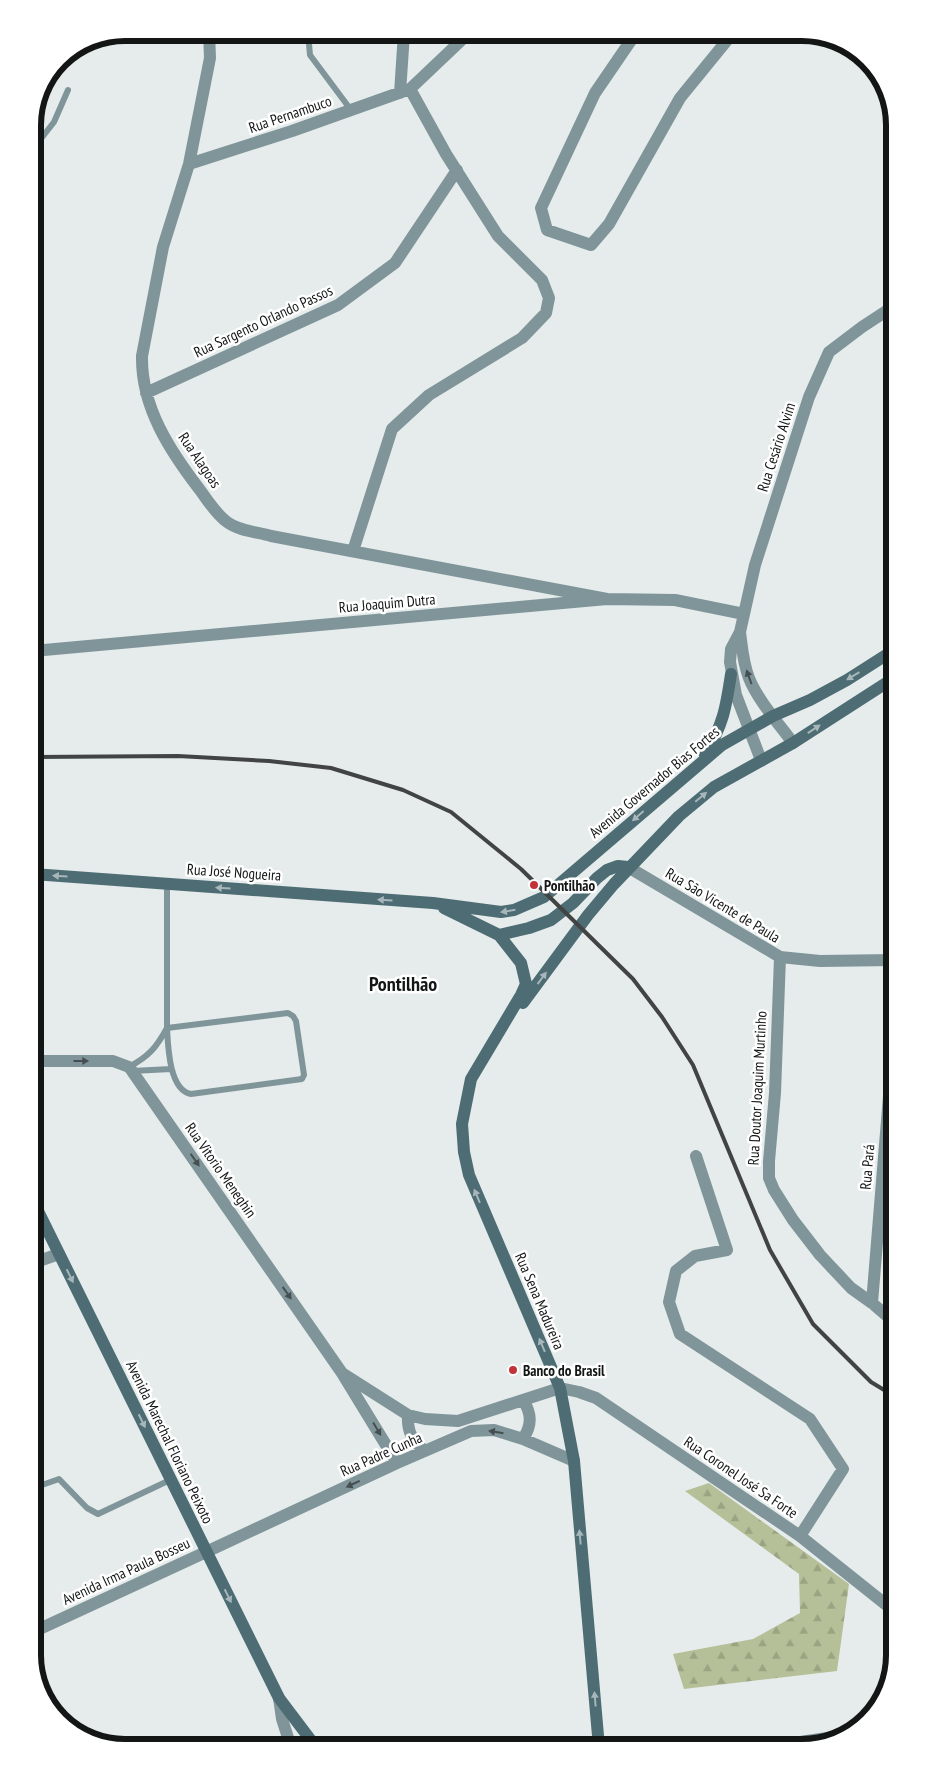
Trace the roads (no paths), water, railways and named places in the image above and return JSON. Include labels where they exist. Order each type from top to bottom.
[{"type":"main road","name":"Avenida Governador Bias Fortes","points":[[433,903],[501,912],[514,910],[544,897],[722,745],[773,716],[810,700],[847,680],[886,655]]},
{"type":"main road","points":[[701,761],[717,734],[726,708],[731,674]]},
{"type":"main road","points":[[501,1030],[536,987],[588,914],[628,867],[679,816],[714,787],[793,743],[886,683]]},
{"type":"main road","points":[[499,935],[529,928],[550,920],[573,903],[607,870],[618,866],[628,867]]},
{"type":"main road","name":"Rua José Nogueira","points":[[41,875],[433,903]]},
{"type":"main road","points":[[433,903],[499,935],[521,963],[526,984],[501,1030]]},
{"type":"main road","name":"Rua Sena Madureira","points":[[501,1030],[471,1079],[462,1124],[464,1152],[468,1176],[560,1388],[574,1461],[598,1739]]},
{"type":"main road","name":"Avenida Marechal Floriano Peixoto","points":[[41,1219],[278,1698],[310,1739]]},
{"type":"street","name":"Rua Alagoas","points":[[209,41],[210,58],[189,164],[162,247],[142,356],[142,372],[146,393],[167,443],[176,459],[218,515],[234,527],[353,552],[607,599]]},
{"type":"street","points":[[353,552],[392,429],[428,395],[522,338],[546,313],[549,298],[542,280],[498,236],[405,91],[404,41]]},
{"type":"street","points":[[405,91],[460,41]]},
{"type":"street","points":[[631,41],[595,93],[541,208],[547,230],[591,246],[609,224],[680,98],[726,41]]},
{"type":"street","name":"Rua Pernambuco","points":[[189,164],[405,91]]},
{"type":"street","name":"Rua Sargento Orlando Passos","points":[[146,393],[338,305],[395,263],[457,170]]},
{"type":"street","name":"Rua Cesário Alvim","points":[[740,632],[755,565],[809,397],[829,352],[862,326],[886,311]]},
{"type":"street","name":"Rua Joaquim Dutra","points":[[41,650],[607,599],[675,600],[744,614]]},
{"type":"street","points":[[740,632],[731,649],[731,674],[736,695],[761,760]]},
{"type":"street","points":[[740,632],[743,657],[749,678],[759,696],[793,743]]},
{"type":"street","name":"Rua São Vicente de Paula","points":[[628,867],[780,957],[820,961],[886,960]]},
{"type":"street","name":"Rua Doutor Joaquim Murtinho","points":[[780,957],[776,1093],[768,1161],[769,1178],[774,1190],[793,1220],[820,1255],[851,1288],[886,1315]]},
{"type":"street","points":[[41,1061],[113,1061],[130,1069]]},
{"type":"street","name":"Rua Vitorio Meneghin","points":[[130,1069],[342,1372],[397,1463]]},
{"type":"street","name":"Rua Pará","points":[[872,1303],[886,1132]]},
{"type":"street","points":[[696,1156],[727,1250],[695,1256],[676,1272],[669,1302],[680,1334],[810,1419],[843,1469],[800,1536]]},
{"type":"street","points":[[41,1260],[59,1254]]},
{"type":"street","name":"Rua Vitorio Meneghin","points":[[342,1372],[408,1415],[425,1419],[458,1422],[523,1400]]},
{"type":"street","points":[[523,1439],[529,1430],[531,1419],[529,1409],[523,1400],[560,1388]]},
{"type":"street","name":"Rua Coronel José Sa Forte","points":[[560,1388],[596,1398],[800,1536],[886,1605]]},
{"type":"street","points":[[408,1415],[410,1436],[425,1451]]},
{"type":"street","name":"Rua Padre Cunha","points":[[206,1552],[397,1463],[471,1431],[494,1430],[523,1439],[574,1461]]},
{"type":"street","name":"Avenida Irma Paula Bosseu","points":[[41,1628],[206,1552]]},
{"type":"street","name":"Avenida Marechal Floriano Peixoto","points":[[278,1698],[288,1739]]},
{"type":"lane","points":[[309,41],[310,55],[351,110]]},
{"type":"lane","points":[[41,139],[54,122],[68,90]]},
{"type":"lane","points":[[167,884],[167,1028],[171,1068],[182,1089],[185,1093],[191,1094],[298,1081],[304,1075],[296,1021],[288,1013],[167,1028]]},
{"type":"lane","points":[[130,1069],[158,1045],[167,1028]]},
{"type":"lane","points":[[130,1069],[171,1068]]},
{"type":"lane","points":[[41,1486],[59,1479],[87,1508],[98,1514],[170,1480]]},
{"type":"lane","points":[[808,1738],[821,1736]]},
{"type":"railway","points":[[41,757],[178,756],[269,761],[331,768],[403,790],[451,812],[521,869],[633,979],[662,1017],[693,1065],[770,1250],[813,1324],[871,1382],[886,1391]]},
{"type":"place","name":"Pontilhão","points":[[534,885]]},
{"type":"place","name":"Banco do Brasil","points":[[513,1370]]},
{"type":"district","name":"Pontilhão","points":[[403,984]]}]
